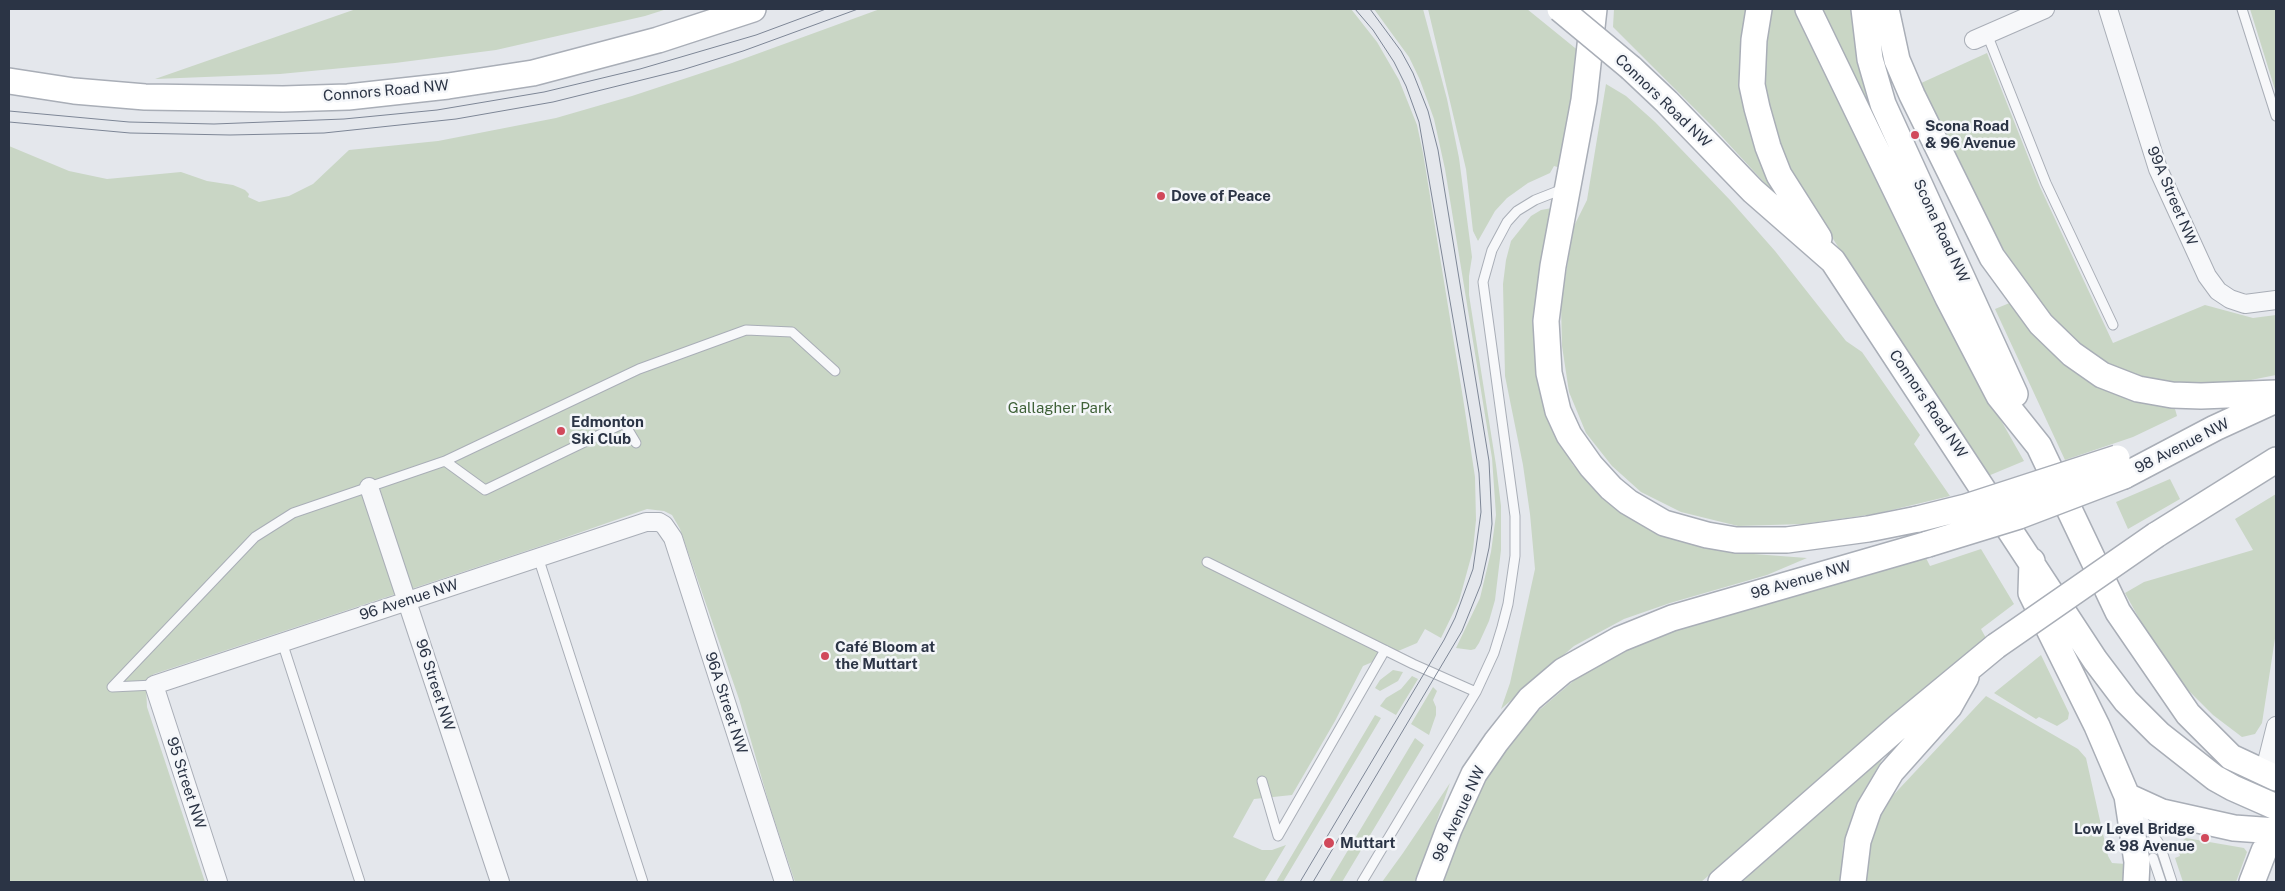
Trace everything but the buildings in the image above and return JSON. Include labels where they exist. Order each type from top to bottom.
[{"type":"main road","name":"Connors Road NW","points":[[9,81],[74,91],[145,97],[240,100],[348,97],[448,86],[533,73],[658,40],[753,9]]},
{"type":"main road","name":"Connors Road NW","points":[[1560,9],[1631,68],[1667,102],[1753,191],[1833,261],[2032,561],[2095,660],[2126,701],[2159,734],[2215,778],[2276,807]]},
{"type":"main road","points":[[1594,9],[1584,100],[1552,266],[1546,321],[1549,373],[1558,411],[1569,436],[1591,466],[1611,488],[1628,502],[1664,522],[1707,535],[1736,540],[1787,540],[1828,536],[1918,519],[2120,467]]},
{"type":"main road","points":[[1808,9],[1948,298],[1999,396],[2039,446],[2118,612],[2188,714],[2231,757],[2270,776]]},
{"type":"main road","name":"Scona Road NW","points":[[1864,9],[1870,59],[1883,104],[2039,446]]},
{"type":"main road","points":[[1886,9],[1897,60],[1912,95],[1992,257],[2041,324],[2072,354],[2102,375],[2138,389],[2182,395],[2276,394]]},
{"type":"main road","points":[[1758,12],[1752,85],[1768,147],[1779,175],[1833,261]]},
{"type":"main road","name":"98 Avenue NW","points":[[1429,882],[1449,830],[1474,774],[1496,742],[1530,699],[1563,671],[1620,639],[1672,618],[2018,516],[2120,467],[2215,428],[2276,400]]},
{"type":"main road","points":[[1721,882],[1996,646],[2156,535],[2276,460]]},
{"type":"main road","points":[[2032,561],[2031,593],[2097,726],[2127,796],[2137,862],[2136,882]]},
{"type":"main road","points":[[1854,882],[1858,842],[1869,809],[1891,772],[1949,707],[1974,663]]},
{"type":"main road","points":[[2127,796],[2162,812],[2234,828],[2276,831],[2264,850],[2252,882]]},
{"type":"street","points":[[1980,37],[2045,9]]},
{"type":"street","name":"99A Street NW","points":[[2108,9],[2158,169],[2207,276],[2218,291],[2230,299],[2245,304],[2276,300]]},
{"type":"street","name":"96 Street NW","points":[[369,487],[500,882]]},
{"type":"street","name":"96 Avenue NW","points":[[154,684],[646,522],[659,522],[664,525]]},
{"type":"street","name":"96A Street NW","points":[[664,525],[673,538],[784,882]]},
{"type":"street","name":"95 Street NW","points":[[154,684],[218,882]]},
{"type":"street","points":[[2270,776],[2276,726]]},
{"type":"lane","points":[[2242,9],[2276,116]]},
{"type":"lane","points":[[1980,37],[2113,325]]},
{"type":"lane","points":[[1362,882],[1476,692],[1494,652],[1508,604],[1516,537],[1514,495],[1484,295],[1485,269],[1497,238],[1517,211],[1535,200],[1567,187]]},
{"type":"lane","points":[[154,684],[112,687],[255,537],[293,513],[445,460],[639,369],[746,330],[792,332],[835,370]]},
{"type":"lane","points":[[445,460],[485,490],[624,423],[636,443]]},
{"type":"lane","points":[[538,557],[643,882]]},
{"type":"lane","points":[[1207,562],[1385,650],[1476,692]]},
{"type":"lane","points":[[282,642],[360,882]]},
{"type":"lane","points":[[1262,781],[1278,836],[1385,650]]},
{"type":"lane","points":[[2127,796],[2160,845],[2172,882]]},
{"type":"lane","points":[[2153,858],[2161,882]]},
{"type":"green space","points":[[356,9],[667,9],[645,16],[496,50],[395,63],[280,74],[155,79]]},
{"type":"green space","name":"Gallagher Park","points":[[880,9],[1351,9],[1377,42],[1399,80],[1417,125],[1423,153],[1463,398],[1475,477],[1476,520],[1473,550],[1459,601],[1441,638],[1425,629],[1417,643],[1363,666],[1335,721],[1292,795],[1254,799],[1233,837],[1262,850],[1272,850],[1286,845],[1264,882],[795,882],[770,807],[739,699],[680,529],[672,515],[664,511],[647,509],[154,674],[148,678],[146,686],[147,707],[205,882],[9,882],[9,146],[69,171],[107,179],[181,172],[207,181],[233,185],[245,190],[249,194],[248,197],[259,202],[289,196],[313,184],[349,150],[438,141],[556,118],[632,96],[732,63]]},
{"type":"green space","points":[[1374,9],[1423,9],[1447,99],[1459,158],[1472,257],[1469,295],[1501,506],[1501,550],[1495,600],[1489,621],[1479,643],[1475,649],[1471,650],[1456,648],[1480,598],[1491,552],[1496,515],[1492,458],[1445,169],[1434,119],[1420,80],[1409,57]]},
{"type":"green space","points":[[1428,9],[1527,9],[1580,52],[1561,168],[1554,166],[1550,173],[1528,183],[1507,198],[1495,211],[1478,241],[1473,231],[1466,169]]},
{"type":"green space","points":[[1614,9],[1748,9],[1775,190],[1772,191],[1713,127],[1613,27]]},
{"type":"green space","points":[[1771,9],[1798,9],[1955,339],[2024,461],[1988,476],[1801,190],[1781,150],[1770,112],[1766,88],[1765,50]]},
{"type":"green space","points":[[1820,9],[1854,9],[1870,98],[1866,100]]},
{"type":"green space","points":[[2250,9],[2276,9],[2276,93]]},
{"type":"green space","points":[[1987,53],[2040,187],[2113,343],[2205,305],[2253,318],[2276,315],[2276,375],[2231,384],[2167,383],[2136,376],[2088,352],[2066,333],[2043,308],[2011,262],[1990,226],[1919,84]]},
{"type":"green space","points":[[1606,84],[1626,96],[1655,122],[1730,200],[1775,251],[1846,341],[1862,352],[1920,435],[1914,444],[1950,496],[1875,514],[1803,524],[1738,526],[1681,512],[1641,492],[1612,466],[1586,433],[1569,392],[1562,346],[1561,305],[1573,228],[1587,200]]},
{"type":"green space","points":[[1552,208],[1538,285],[1534,333],[1539,387],[1553,431],[1573,465],[1597,492],[1619,511],[1653,531],[1685,543],[1727,552],[1807,558],[1767,575],[1670,603],[1624,619],[1574,646],[1501,709],[1510,683],[1535,569],[1523,465],[1505,376],[1503,284],[1511,241],[1531,216],[1541,210]]},
{"type":"green space","points":[[2012,302],[2130,396],[2175,409],[2177,416],[2133,437],[2065,460],[1995,309]]},
{"type":"green space","points":[[2170,479],[2180,499],[2128,529],[2116,502]]},
{"type":"green space","points":[[2276,494],[2276,632],[2262,723],[2255,734],[2242,737],[2213,715],[2189,691],[2158,653],[2125,593],[2144,582],[2253,550],[2235,519]]},
{"type":"green space","points":[[1981,549],[2014,604],[1981,629],[1987,640],[1701,882],[1442,882],[1476,797],[1499,756],[1530,718],[1578,677],[1626,649],[1684,627],[1926,558],[1930,566]]},
{"type":"green space","points":[[2041,655],[2069,713],[2068,719],[2057,726],[2039,717],[2036,719],[1994,693]]},
{"type":"green space","points":[[1393,670],[1403,672],[1398,681],[1380,691],[1375,688],[1380,680]]},
{"type":"green space","points":[[1412,676],[1418,679],[1396,715],[1380,706],[1386,698],[1401,689]]},
{"type":"green space","points":[[1433,687],[1437,691],[1433,700],[1436,707],[1436,715],[1429,735],[1411,724]]},
{"type":"green space","points":[[1986,696],[2078,749],[2086,758],[2108,856],[2112,863],[2126,864],[2128,882],[1866,882],[1867,855],[1885,804]]},
{"type":"green space","points":[[1375,715],[1381,718],[1283,882],[1276,882]]},
{"type":"green space","points":[[1415,738],[1424,745],[1342,882],[1329,882]]},
{"type":"green space","points":[[1883,758],[1856,804],[1843,845],[1841,882],[1742,882]]},
{"type":"green space","points":[[1450,783],[1416,882],[1382,882],[1403,853]]},
{"type":"green space","points":[[2186,838],[2244,848],[2247,852],[2236,882],[2183,882],[2175,858],[2180,856],[2177,846]]},
{"type":"tram line","points":[[9,111],[129,122],[214,124],[344,119],[437,110],[544,92],[640,69],[756,35],[826,9]]},
{"type":"tram line","points":[[9,122],[130,133],[230,135],[324,133],[456,119],[553,102],[682,70],[743,51],[858,9]]},
{"type":"tram line","points":[[1300,882],[1444,640],[1455,618],[1473,569],[1481,512],[1479,473],[1419,122],[1406,86],[1394,62],[1373,30],[1355,9]]},
{"type":"tram line","points":[[1313,882],[1462,631],[1481,584],[1492,524],[1489,461],[1438,150],[1428,111],[1413,73],[1401,51],[1370,9]]},
{"type":"place","name":"Scona Road & 96 Avenue","points":[[1915,135]]},
{"type":"place","name":"Dove of Peace","points":[[1161,196]]},
{"type":"place","name":"Edmonton Ski Club","points":[[561,431]]},
{"type":"place","name":"Café Bloom at the Muttart","points":[[825,656]]},
{"type":"place","name":"Low Level Bridge & 98 Avenue","points":[[2205,838]]},
{"type":"place","name":"Muttart","points":[[1329,843]]}]
